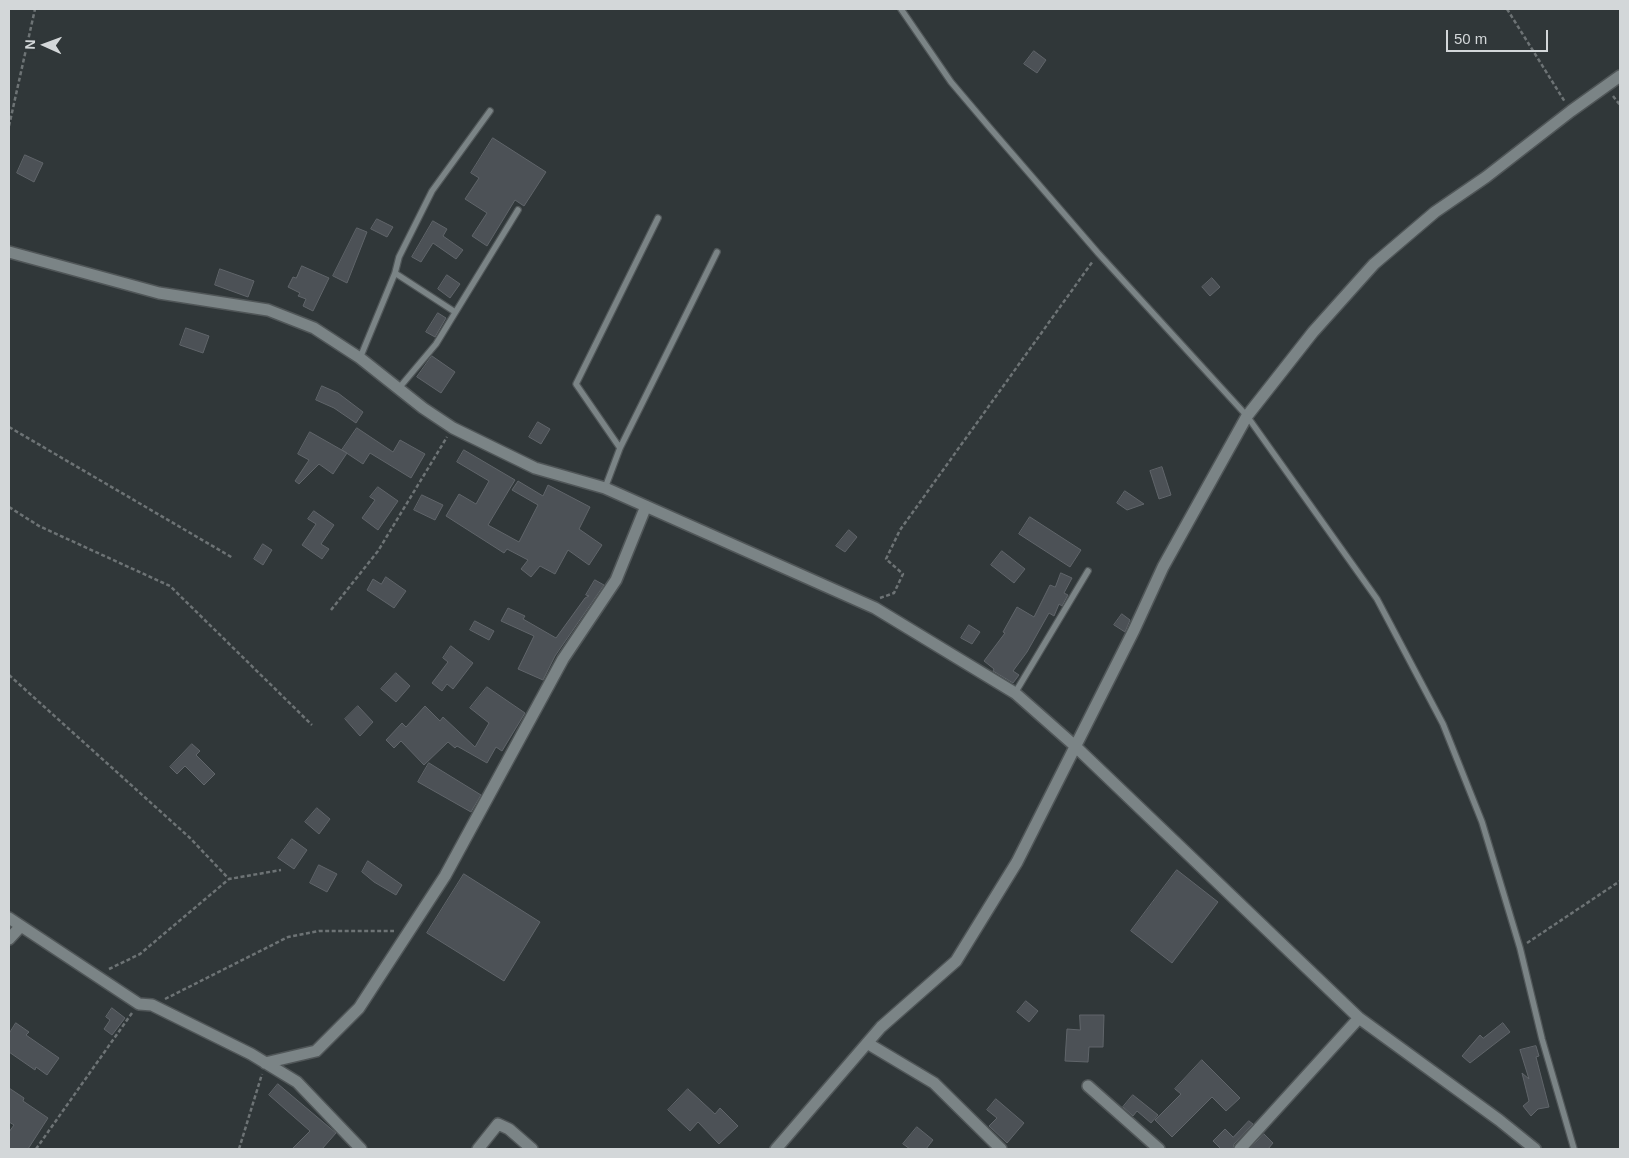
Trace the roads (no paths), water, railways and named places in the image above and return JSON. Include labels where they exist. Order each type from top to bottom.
[{"type":"street","points":[[776,1149],[881,1027],[956,961],[1017,862],[1134,630],[1163,567],[1247,416],[1313,332],[1374,264],[1435,212],[1486,178],[1571,111],[1620,76]]},
{"type":"street","points":[[9,252],[159,293],[268,310],[314,328],[360,358],[423,408],[453,428],[535,468],[605,488],[875,608],[1015,693],[1075,746],[1359,1018],[1499,1120],[1535,1149]]},
{"type":"street","points":[[265,1063],[316,1051],[359,1008],[411,930],[462,848],[563,659],[616,580],[646,506]]},
{"type":"street","points":[[9,918],[139,1004],[152,1005],[265,1063],[297,1082],[361,1149]]},
{"type":"street","points":[[9,939],[20,926]]},
{"type":"street","points":[[1240,1149],[1359,1018]]},
{"type":"street","points":[[867,1044],[934,1082],[1001,1149]]},
{"type":"street","points":[[1088,1086],[1159,1149]]},
{"type":"street","points":[[478,1149],[498,1124],[509,1129],[532,1149]]},
{"type":"lane","points":[[901,9],[951,82],[1098,253],[1247,416],[1377,599],[1443,724],[1482,822],[1520,948],[1542,1039],[1574,1149]]},
{"type":"lane","points":[[360,358],[395,273],[399,257],[432,191],[490,111]]},
{"type":"lane","points":[[399,388],[436,344],[518,210]]},
{"type":"lane","points":[[620,448],[576,384],[658,218]]},
{"type":"lane","points":[[605,488],[620,448],[717,252]]},
{"type":"lane","points":[[395,273],[455,312]]},
{"type":"lane","points":[[1015,693],[1088,572]]}]
